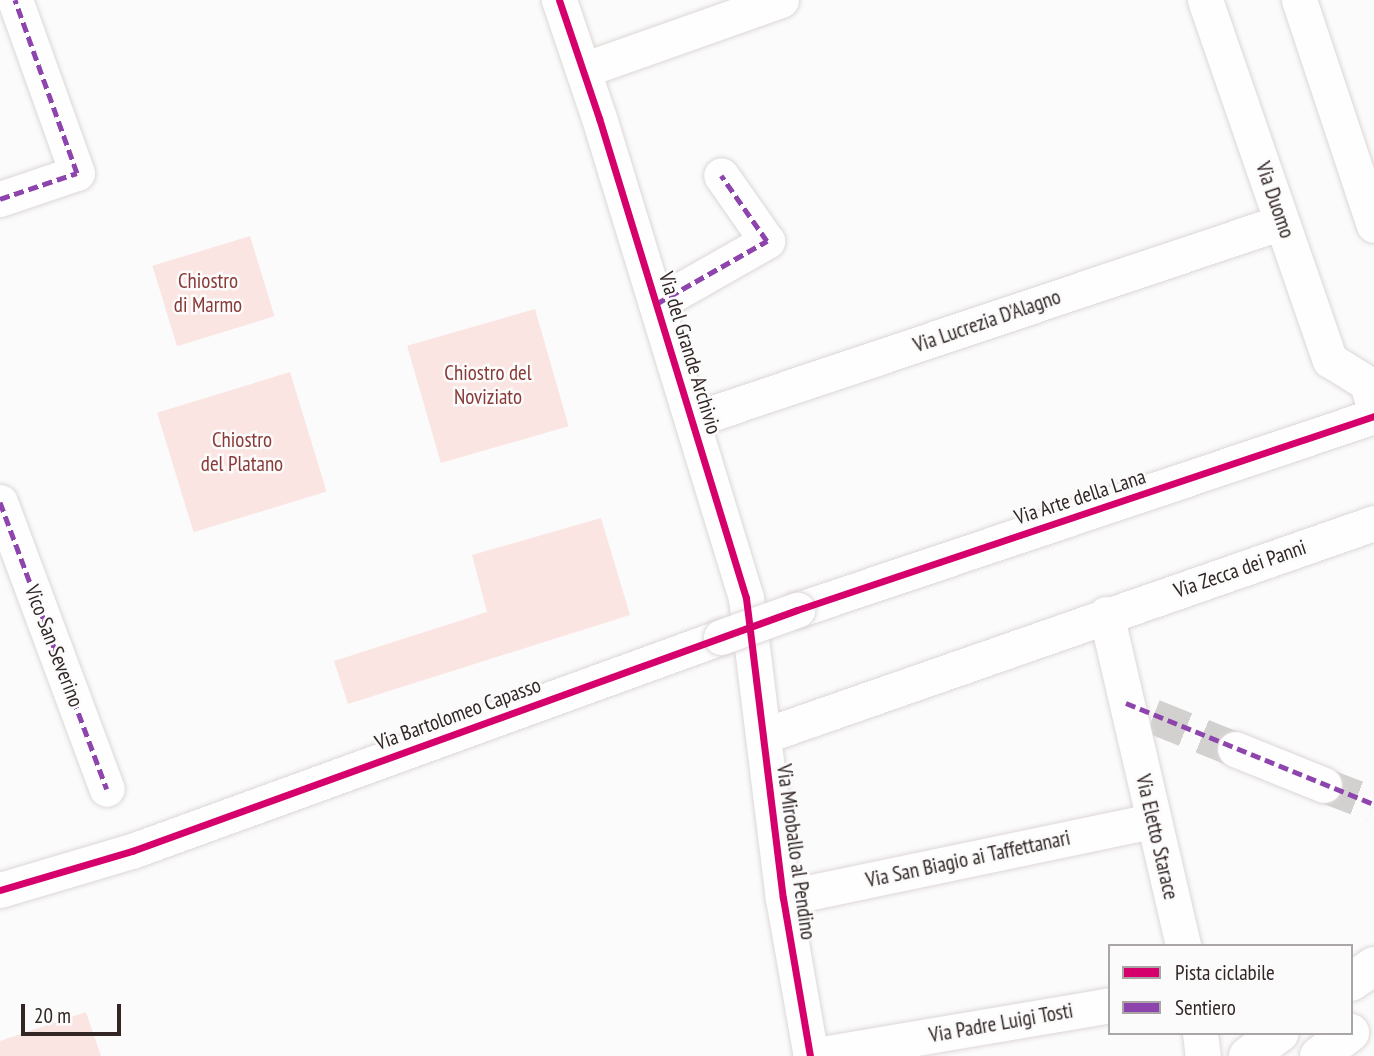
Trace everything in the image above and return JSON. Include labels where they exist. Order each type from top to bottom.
[{"type":"main road","points":[[1353,981],[1374,966]]},
{"type":"main road","points":[[1353,1032],[1374,1016]]},
{"type":"main road","points":[[1248,1056],[1277,1035]]},
{"type":"main road","points":[[1320,1056],[1348,1035]]},
{"type":"street","points":[[0,199],[77,173],[15,0]]},
{"type":"street","points":[[583,69],[781,0]]},
{"type":"street","name":"Via Duomo","points":[[1205,0],[1330,360],[1372,390]]},
{"type":"street","points":[[1299,0],[1366,173],[1374,225]]},
{"type":"street","name":"Via del Grande Archivio","points":[[561,3],[599,118],[746,598],[752,653]]},
{"type":"street","points":[[656,304],[767,241],[721,175]]},
{"type":"street","name":"Via Lucrezia D'Alagno","points":[[692,420],[1282,222]]},
{"type":"street","name":"Via Arte della Lana","points":[[797,610],[1374,416]]},
{"type":"street","name":"Vico San Severino","points":[[1,511],[107,789]]},
{"type":"street","name":"Via Zecca dei Panni","points":[[763,736],[989,659],[1106,614],[1374,523]]},
{"type":"street","name":"Via Bartolomeo Capasso","points":[[0,890],[132,851],[797,610]]},
{"type":"street","name":"Via Eletto Starace","points":[[1106,614],[1137,716],[1153,821],[1183,944]]},
{"type":"street","name":"Via Miroballo al Pendino","points":[[752,653],[783,898],[810,1056]]},
{"type":"street","points":[[1235,749],[1324,785]]},
{"type":"street","name":"Via San Biagio ai Taffettanari","points":[[783,898],[1153,821]]},
{"type":"street","name":"Via Padre Luigi Tosti","points":[[810,1056],[1108,1005]]},
{"type":"street","points":[[1200,1035],[1203,1056]]},
{"type":"green space","name":"Chiostro di Marmo","points":[[250,236],[275,316],[177,346],[152,266]]},
{"type":"green space","name":"Chiostro del Noviziato","points":[[535,309],[569,426],[441,463],[407,346]]},
{"type":"green space","name":"Chiostro del Platano","points":[[290,372],[327,492],[194,532],[157,413]]},
{"type":"green space","points":[[601,518],[630,615],[348,704],[334,661],[487,612],[472,555]]},
{"type":"green space","points":[[86,1012],[101,1056],[0,1056],[0,1041]]},
{"type":"tunnel","points":[[1153,716],[1235,749]]},
{"type":"tunnel","points":[[1324,785],[1374,804]]},
{"type":"marked path","points":[[0,199],[77,173],[15,0]]},
{"type":"marked path","points":[[656,304],[767,241],[721,175]]},
{"type":"marked path","points":[[0,502],[107,789]]},
{"type":"marked path","points":[[1126,703],[1374,804]]},
{"type":"cycle path","points":[[559,0],[599,118],[746,598],[783,898],[810,1056]]},
{"type":"cycle path","points":[[0,890],[132,851],[797,610],[1374,416]]}]
